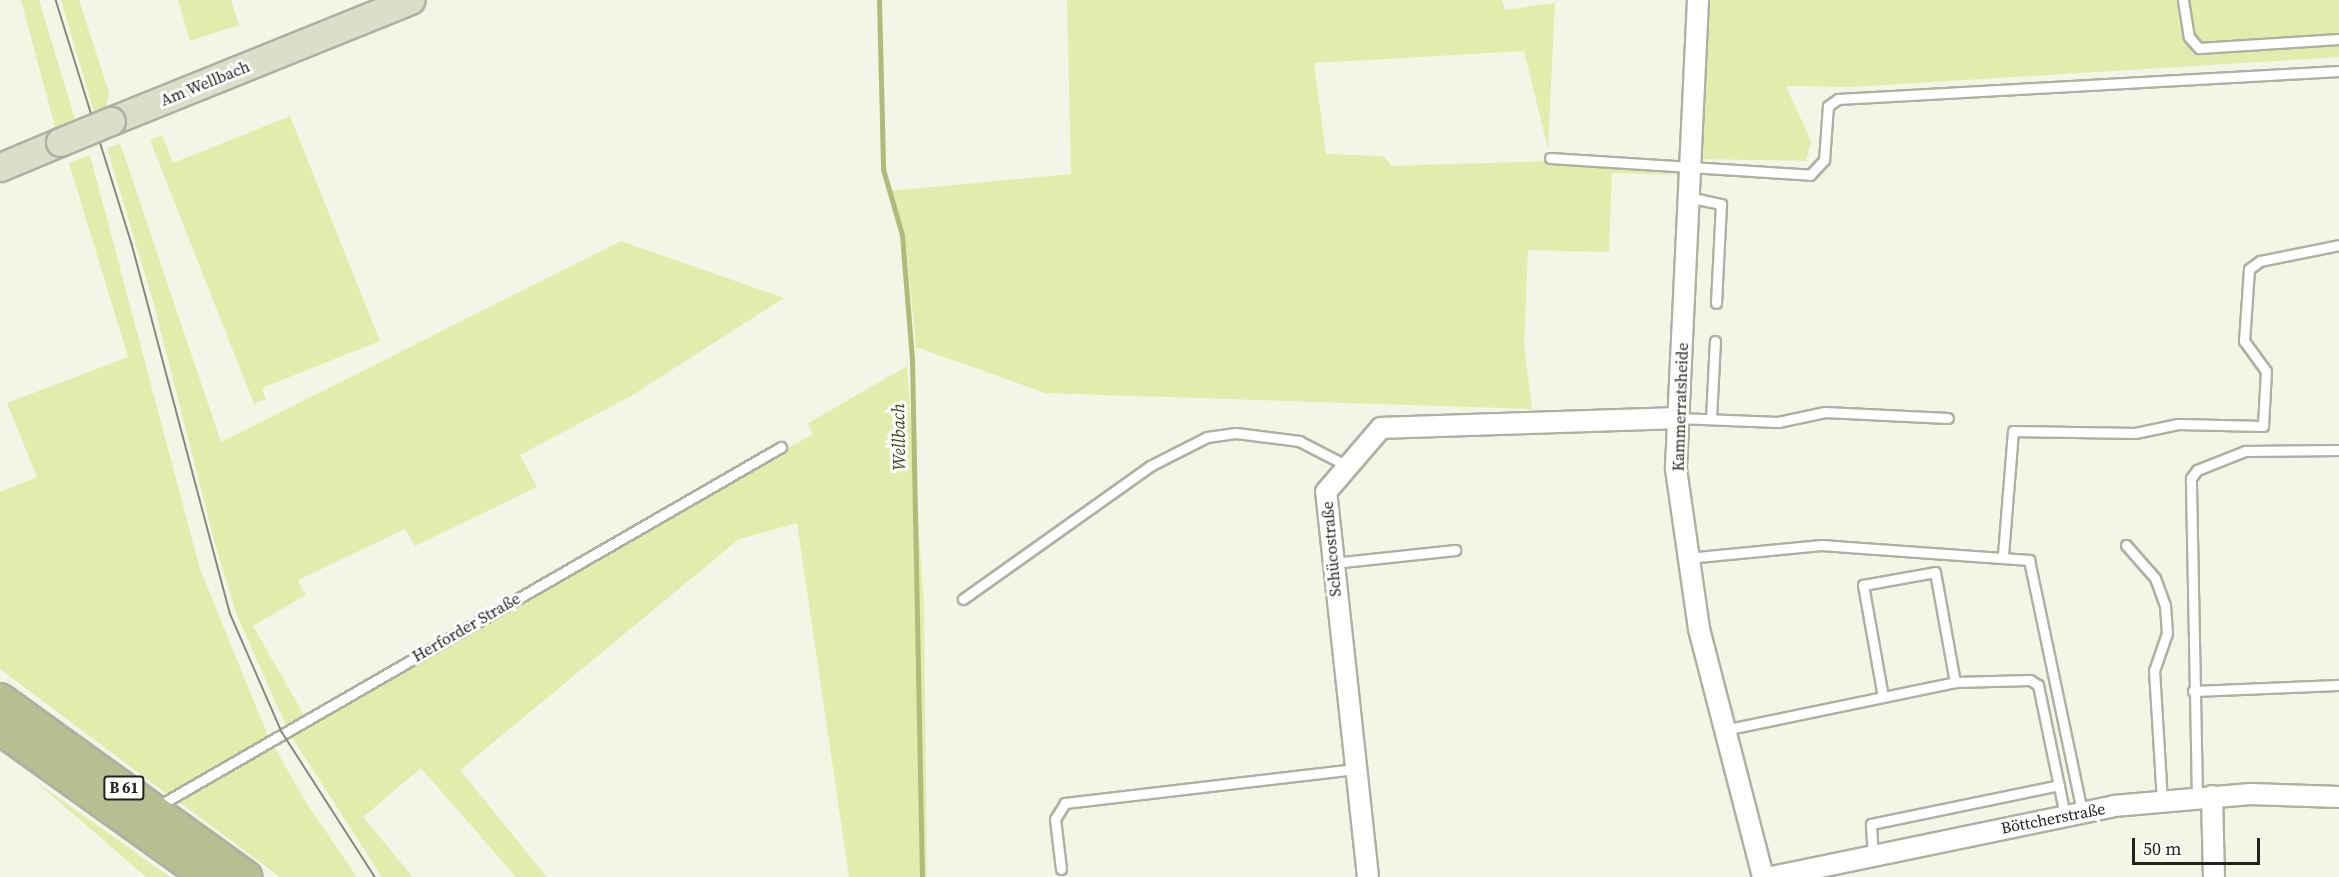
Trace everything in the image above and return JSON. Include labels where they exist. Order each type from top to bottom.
[{"type":"main road","name":"Am Wellbach","points":[[0,166],[411,0]]},
{"type":"main road","name":"B 61","points":[[0,699],[247,877]]},
{"type":"main road","name":"B 61","points":[[0,729],[207,877]]},
{"type":"street","name":"Kammerratsheide","points":[[1698,0],[1677,418],[1686,558],[1724,730],[1763,877]]},
{"type":"street","name":"Schücostraße","points":[[1368,877],[1324,502],[1346,465],[1372,434],[1391,426],[1677,418]]},
{"type":"street","name":"Böttcherstraße","points":[[1772,877],[2073,813],[2162,800],[2204,797],[2339,797]]},
{"type":"street","points":[[2204,797],[2214,877]]},
{"type":"lane","points":[[2183,0],[2189,37],[2199,48],[2339,39]]},
{"type":"lane","points":[[1550,158],[1690,169],[1810,175],[1824,160],[1828,106],[1838,99],[2339,71]]},
{"type":"lane","points":[[1688,197],[1721,204],[1716,303]]},
{"type":"lane","points":[[2003,555],[2008,441],[2013,431],[2135,434],[2178,424],[2263,426],[2266,371],[2244,341],[2249,269],[2260,261],[2339,245]]},
{"type":"lane","points":[[1711,419],[1715,341]]},
{"type":"lane","points":[[1677,418],[1778,422],[1825,412],[1948,418]]},
{"type":"lane","points":[[963,599],[1150,466],[1207,437],[1236,433],[1299,441],[1346,465]]},
{"type":"lane","name":"Herforder Straße","points":[[153,809],[781,447]]},
{"type":"lane","points":[[2204,797],[2193,691],[2191,478],[2197,470],[2236,453],[2339,450]]},
{"type":"lane","points":[[1686,558],[1807,544],[2003,555],[2031,563],[2073,813]]},
{"type":"lane","points":[[2126,545],[2155,578],[2165,605],[2167,633],[2154,670],[2162,800]]},
{"type":"lane","points":[[1330,564],[1455,550]]},
{"type":"lane","points":[[1883,697],[1863,585],[1935,572],[1955,682]]},
{"type":"lane","points":[[1724,730],[1955,682],[2030,680],[2038,685],[2059,785],[2073,813]]},
{"type":"lane","points":[[2193,691],[2339,686]]},
{"type":"lane","points":[[1061,869],[1055,819],[1065,803],[1355,769]]},
{"type":"lane","points":[[1873,855],[1871,824],[2059,785]]},
{"type":"green space","points":[[21,0],[39,0],[75,119],[55,127]]},
{"type":"green space","points":[[61,0],[79,0],[109,92],[106,107],[94,112]]},
{"type":"green space","points":[[178,0],[231,0],[239,25],[190,41]]},
{"type":"green space","points":[[1067,0],[1502,0],[1505,10],[1555,3],[1548,149],[1524,51],[1314,63],[1326,154],[1383,156],[1392,166],[1551,161],[1681,175],[1612,173],[1609,252],[1528,250],[1524,344],[1532,409],[1045,393],[916,347],[905,234],[890,191],[1071,174]]},
{"type":"green space","points":[[1706,0],[2339,0],[2339,57],[1852,87],[1786,86],[1811,141],[1806,161],[1699,159]]},
{"type":"green space","points":[[290,116],[380,341],[262,388],[266,399],[254,404],[150,140],[162,135],[173,163]]},
{"type":"green space","points":[[120,143],[221,442],[621,241],[784,298],[631,396],[520,455],[537,487],[415,546],[405,529],[298,580],[306,595],[253,626],[304,715],[286,726],[236,613],[215,544],[153,301],[107,148]]},
{"type":"green space","points":[[90,155],[200,569],[268,736],[167,794],[0,669],[0,492],[37,477],[7,403],[128,357],[69,163]]},
{"type":"green space","points":[[907,366],[924,606],[927,877],[849,877],[797,523],[739,539],[460,770],[547,877],[516,877],[421,768],[363,817],[413,877],[382,877],[289,733],[813,434],[807,424]]},
{"type":"green space","points":[[272,743],[307,804],[357,877],[280,877],[175,799]]},
{"type":"green space","points":[[35,781],[170,877],[146,877]]},
{"type":"waterway","name":"Wellbach","points":[[879,0],[883,169],[902,235],[912,358],[922,877]]},
{"type":"tram line","points":[[56,0],[132,244],[230,613],[282,732],[375,877]]}]
